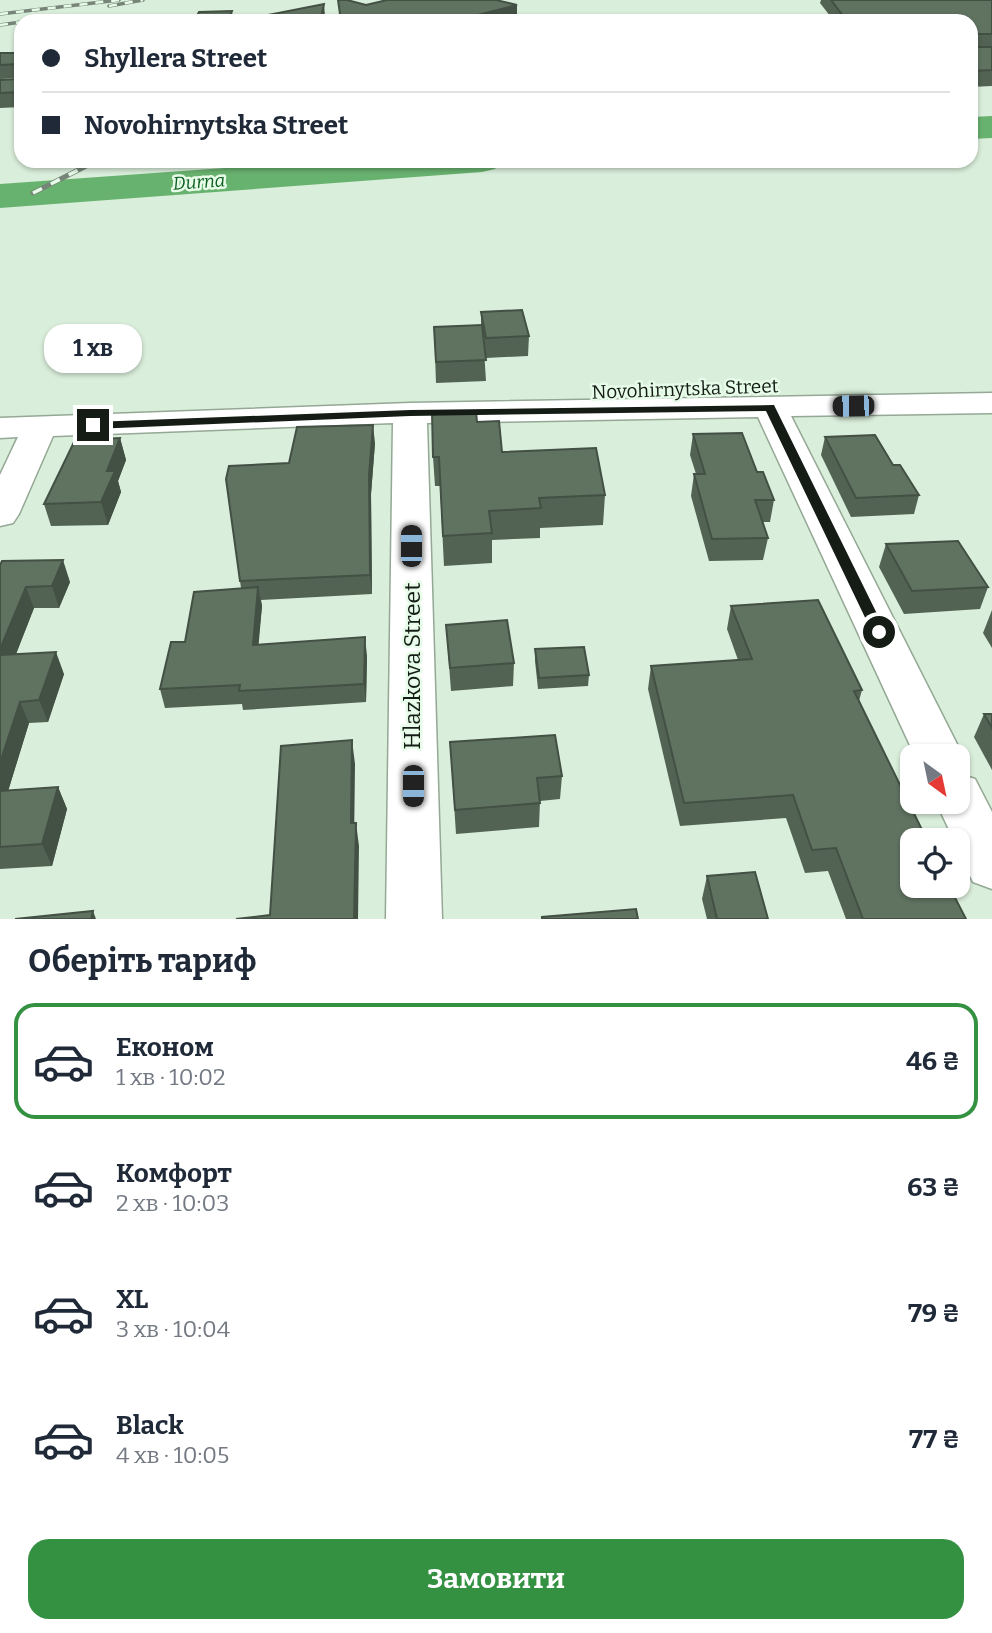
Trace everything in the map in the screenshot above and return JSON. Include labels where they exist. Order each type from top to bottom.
[{"type":"street","name":"Novohirnytska Street","points":[[0,405],[135,405],[774,386],[992,383]]},
{"type":"street","name":"Novohirnytska Street","points":[[0,428],[410,413],[992,403]]},
{"type":"street","points":[[770,408],[933,744]]},
{"type":"street","name":"Hlazkova Street","points":[[410,413],[414,919]]},
{"type":"street","points":[[0,514],[40,427]]},
{"type":"street","points":[[967,814],[992,865]]},
{"type":"building","points":[[338,0],[366,5],[387,0],[496,0],[517,5],[482,14],[340,14]]},
{"type":"building","points":[[831,0],[992,0],[992,34],[978,34],[978,14],[842,14]]},
{"type":"building","points":[[324,4],[322,14],[273,14]]},
{"type":"building","points":[[232,11],[231,14],[198,14]]},
{"type":"building","points":[[978,47],[992,47],[992,70],[978,71]]},
{"type":"building","points":[[0,53],[14,53],[14,64],[0,65]]},
{"type":"building","points":[[14,79],[14,92],[0,93],[0,80]]},
{"type":"building","points":[[522,310],[529,336],[486,338],[481,312]]},
{"type":"building","points":[[482,325],[486,360],[436,362],[434,327]]},
{"type":"building","points":[[476,411],[477,422],[499,421],[502,452],[596,448],[605,495],[539,498],[541,508],[489,511],[492,533],[443,536],[439,457],[433,457],[432,412]]},
{"type":"building","points":[[373,425],[369,475],[370,575],[240,581],[226,479],[229,466],[289,463],[297,427]]},
{"type":"building","points":[[742,433],[757,472],[763,472],[774,500],[755,500],[768,538],[712,539],[694,474],[705,474],[693,434]]},
{"type":"building","points":[[875,435],[893,465],[900,465],[919,495],[856,498],[825,437]]},
{"type":"building","points":[[120,438],[107,471],[115,471],[101,502],[44,504],[75,440]]},
{"type":"building","points":[[958,541],[988,587],[912,591],[886,544]]},
{"type":"building","points":[[63,560],[52,586],[26,587],[0,649],[2,561]]},
{"type":"building","points":[[258,587],[253,645],[365,637],[364,684],[239,691],[240,685],[160,689],[171,642],[185,642],[194,592]]},
{"type":"building","points":[[818,600],[862,690],[854,691],[900,785],[900,814],[914,814],[921,828],[900,828],[900,898],[955,898],[966,919],[863,919],[836,848],[812,850],[793,795],[684,803],[651,666],[752,659],[731,606]]},
{"type":"building","points":[[507,620],[514,663],[450,668],[446,625]]},
{"type":"building","points":[[584,647],[589,675],[539,678],[535,649]]},
{"type":"building","points":[[56,652],[39,700],[20,702],[0,763],[0,655]]},
{"type":"building","points":[[984,714],[992,714],[992,728]]},
{"type":"building","points":[[555,735],[562,776],[537,778],[540,803],[455,810],[450,742]]},
{"type":"building","points":[[352,740],[351,823],[356,823],[354,919],[236,919],[270,915],[281,746]]},
{"type":"building","points":[[58,787],[42,844],[0,847],[0,791]]},
{"type":"building","points":[[755,872],[768,919],[717,919],[707,876]]},
{"type":"building","points":[[636,909],[638,919],[542,919],[542,917]]},
{"type":"building","points":[[93,911],[91,919],[15,919]]},
{"type":"waterway","name":"Durna","points":[[978,128],[992,127]]},
{"type":"waterway","name":"Durna","points":[[0,196],[386,168]]},
{"type":"railway","points":[[0,14],[119,0]]},
{"type":"railway","points":[[109,6],[143,0]]},
{"type":"railway","points":[[0,25],[14,23]]},
{"type":"railway","points":[[33,193],[82,168]]},
{"type":"route","points":[[93,425],[410,413],[770,408],[879,632]]}]
